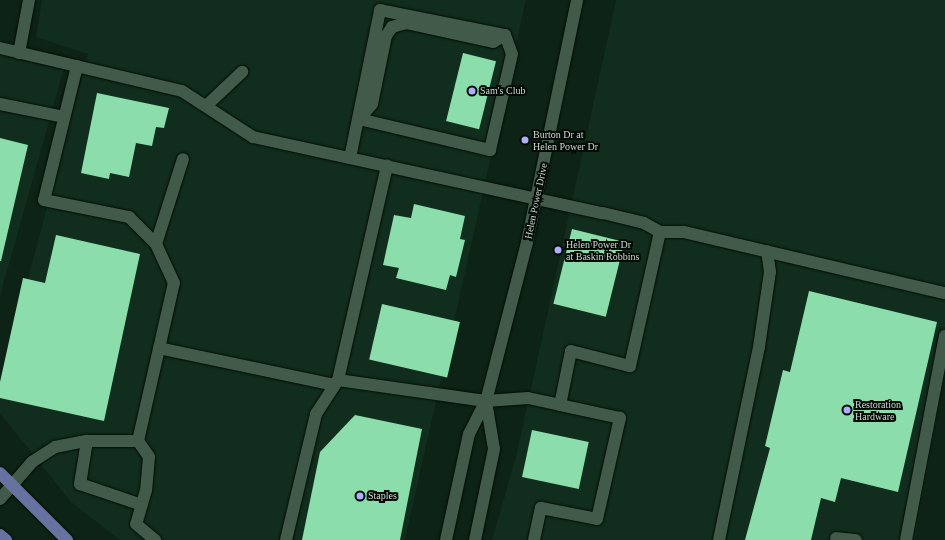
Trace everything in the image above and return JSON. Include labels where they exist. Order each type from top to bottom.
[{"type":"main road","points":[[0,473],[67,540]]},
{"type":"main road","points":[[0,535],[6,540]]},
{"type":"street","points":[[19,53],[29,0]]},
{"type":"street","name":"Helen Power Drive","points":[[446,540],[469,434],[486,401],[536,198],[577,0]]},
{"type":"street","points":[[350,158],[381,5],[505,35]]},
{"type":"street","points":[[359,119],[372,104],[386,36],[392,27],[406,23],[493,42],[505,35]]},
{"type":"street","points":[[359,119],[490,150],[512,54],[505,35]]},
{"type":"street","points":[[0,48],[182,91],[253,137],[536,198],[644,223],[660,232],[684,232],[945,292]]},
{"type":"street","points":[[76,66],[44,200],[129,217],[156,244],[174,283],[138,441],[149,457],[142,505],[136,524],[156,540]]},
{"type":"street","points":[[206,106],[242,72]]},
{"type":"street","points":[[0,104],[64,118]]},
{"type":"street","points":[[156,244],[183,160]]},
{"type":"street","points":[[286,540],[316,414],[336,382],[387,166]]},
{"type":"street","points":[[560,405],[571,351],[630,366],[660,232]]},
{"type":"street","points":[[719,540],[759,347],[770,272],[767,251]]},
{"type":"street","points":[[906,540],[945,336]]},
{"type":"street","points":[[159,348],[336,382],[486,401],[523,398],[620,418],[597,519],[541,508],[534,540]]},
{"type":"street","name":"Helen Power Drive","points":[[475,540],[494,449],[486,401]]},
{"type":"street","points":[[0,499],[32,462],[54,447],[86,441],[138,441]]},
{"type":"street","points":[[86,441],[80,484],[142,505]]},
{"type":"street","points":[[836,538],[856,540]]},
{"type":"shaded area","points":[[42,0],[526,0],[405,540],[120,540],[71,502],[0,413],[0,384],[88,54],[36,37]]},
{"type":"shaded area","points":[[616,0],[945,0],[945,373],[915,540],[492,540],[516,457]]},
{"type":"shaded area","points":[[0,40],[66,61],[0,296]]},
{"type":"building","name":"Sam's Club","points":[[463,53],[496,61],[479,129],[446,121]]},
{"type":"building","points":[[97,93],[169,108],[164,128],[156,127],[152,146],[136,143],[129,177],[110,173],[109,179],[81,173]]},
{"type":"building","points":[[0,138],[28,145],[1,261],[0,261]]},
{"type":"building","points":[[414,204],[465,216],[460,239],[465,240],[456,277],[450,275],[446,290],[396,278],[399,268],[383,265],[394,215],[411,218]]},
{"type":"building","points":[[572,229],[624,242],[606,317],[553,304]]},
{"type":"building","points":[[56,235],[140,254],[104,421],[0,398],[0,382],[23,278],[45,283]]},
{"type":"building","points":[[809,291],[937,322],[898,492],[841,478],[835,502],[821,498],[811,540],[745,540],[770,448],[765,446],[783,370],[790,372]]},
{"type":"building","points":[[382,304],[460,322],[447,378],[369,360]]},
{"type":"building","name":"Staples","points":[[355,415],[422,429],[400,540],[302,540],[320,452]]},
{"type":"building","points":[[532,430],[589,442],[579,489],[522,477]]},
{"type":"place","name":"Sam's Club","points":[[472,91]]},
{"type":"place","name":"Burton Dr at Helen Power Dr","points":[[525,140]]},
{"type":"place","name":"Helen Power Dr at Baskin Robbins","points":[[558,250]]},
{"type":"place","name":"Restoration Hardware","points":[[847,410]]},
{"type":"place","name":"Staples","points":[[360,496]]}]
